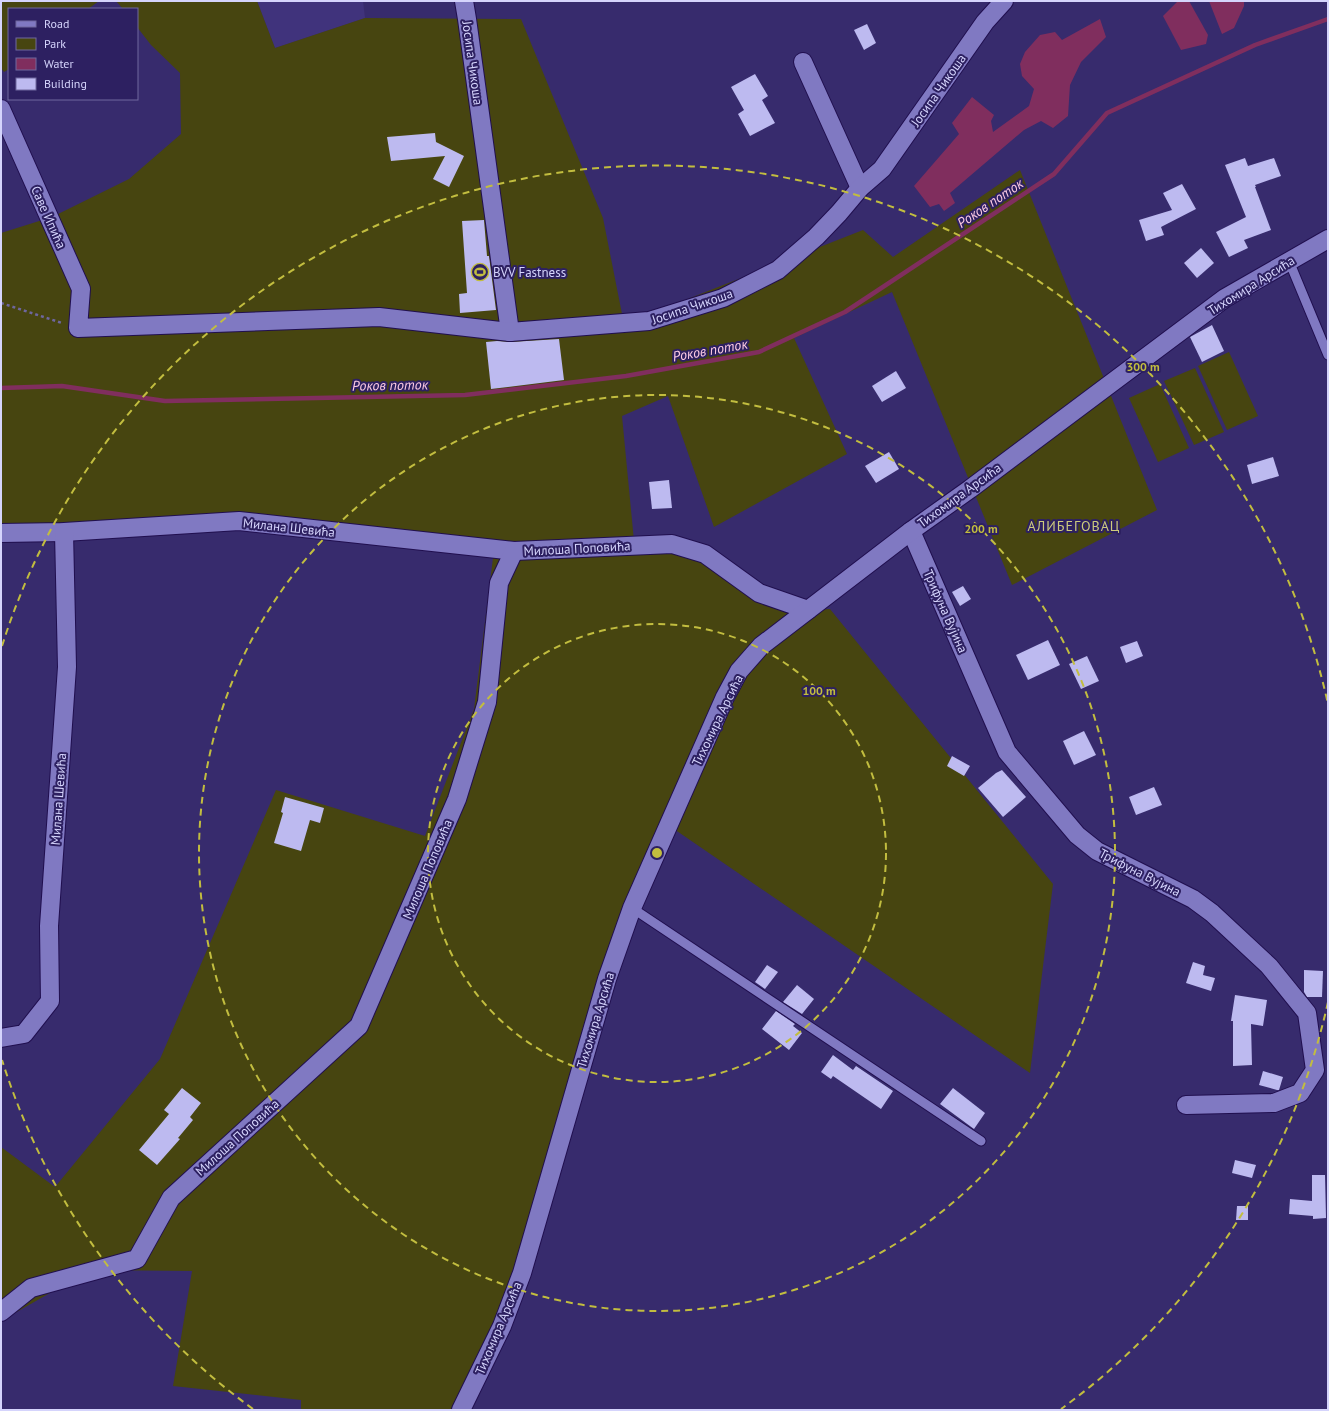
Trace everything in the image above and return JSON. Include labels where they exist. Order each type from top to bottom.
[{"type":"street","name":"Јосипа Чикоша","points":[[464,1],[469,26],[510,332],[649,321],[723,298],[778,270],[816,237],[840,213],[860,188],[882,170],[985,22],[1004,1]]},
{"type":"street","points":[[803,62],[860,188]]},
{"type":"street","name":"Саве Ипића","points":[[1,109],[81,289],[78,328]]},
{"type":"street","name":"Тихомира Арсића","points":[[461,1410],[502,1326],[522,1273],[607,979],[632,908],[725,697],[739,671],[761,646],[911,531],[1225,298],[1328,239]]},
{"type":"street","points":[[78,328],[379,317],[510,332]]},
{"type":"street","name":"Милана Шевића","points":[[1,533],[64,532],[239,521],[514,551]]},
{"type":"street","name":"Трифуна Вујина","points":[[911,531],[1008,752],[1077,835],[1097,851],[1193,899],[1212,912],[1269,966],[1307,1013],[1315,1070],[1300,1093],[1274,1103],[1186,1105]]},
{"type":"street","name":"Милана Шевића","points":[[1,1038],[24,1034],[50,1001],[49,926],[67,667],[64,532]]},
{"type":"street","name":"Милоша Поповића","points":[[1,1312],[31,1288],[137,1259],[171,1198],[359,1026],[457,799],[486,702],[499,583],[514,551],[672,544],[705,554],[759,593],[808,610]]},
{"type":"lane","points":[[1289,261],[1328,355]]},
{"type":"lane","points":[[632,908],[981,1141]]},
{"type":"path","points":[[1,303],[78,328]]},
{"type":"shaded area","points":[[257,1],[363,1],[365,18],[275,48]]},
{"type":"green space","points":[[1,1],[99,1],[89,8],[8,8],[8,70],[4,72],[1,68]]},
{"type":"green space","points":[[116,1],[257,1],[275,48],[365,18],[521,19],[603,218],[624,324],[863,230],[893,257],[1020,170],[1157,510],[1012,585],[892,292],[794,338],[847,454],[714,527],[668,396],[622,416],[634,541],[699,544],[797,611],[830,609],[1053,884],[1030,1073],[671,827],[613,980],[533,1269],[464,1410],[301,1410],[301,1400],[173,1386],[192,1271],[90,1270],[1,1321],[1,1147],[55,1187],[160,1059],[276,790],[425,836],[474,709],[494,550],[244,517],[1,529],[1,233],[52,217],[129,179],[181,134],[180,73],[151,45],[138,28],[138,8],[122,8]]},
{"type":"green space","points":[[1229,352],[1258,416],[1227,430],[1198,366]]},
{"type":"green space","points":[[1195,368],[1224,432],[1194,445],[1164,381]]},
{"type":"green space","points":[[1160,384],[1189,448],[1158,462],[1129,398]]},
{"type":"water","points":[[1178,1],[1189,1],[1208,35],[1206,44],[1181,50],[1163,16]]},
{"type":"water","points":[[1209,1],[1244,1],[1244,6],[1234,28],[1222,34]]},
{"type":"water","points":[[1100,19],[1106,37],[1081,62],[1070,85],[1068,116],[1053,128],[1041,121],[1024,130],[950,193],[955,203],[944,211],[939,204],[930,207],[914,186],[959,134],[952,123],[972,97],[994,115],[991,121],[993,132],[1029,106],[1034,89],[1022,76],[1020,64],[1025,52],[1040,35],[1055,32],[1062,40]]},
{"type":"building","points":[[867,24],[876,43],[864,50],[854,30]]},
{"type":"building","points":[[755,74],[768,96],[762,100],[775,123],[750,136],[738,114],[744,110],[731,87]]},
{"type":"building","points":[[435,133],[436,142],[464,156],[449,187],[433,179],[445,156],[391,161],[387,137]]},
{"type":"building","points":[[1245,158],[1248,166],[1274,158],[1281,176],[1255,185],[1271,230],[1244,240],[1248,248],[1229,257],[1216,232],[1246,217],[1225,165]]},
{"type":"building","points":[[1182,184],[1196,209],[1161,227],[1164,235],[1146,241],[1139,220],[1172,210],[1163,193]]},
{"type":"building","points":[[484,220],[487,256],[489,256],[496,310],[460,313],[459,294],[467,293],[462,221]]},
{"type":"building","points":[[1201,248],[1214,263],[1197,278],[1184,263]]},
{"type":"building","points":[[1212,325],[1224,351],[1202,362],[1190,337]]},
{"type":"building","points":[[559,339],[564,380],[491,389],[486,342]]},
{"type":"building","points":[[896,371],[906,388],[882,402],[872,386]]},
{"type":"building","points":[[889,452],[899,469],[876,483],[865,466]]},
{"type":"building","points":[[1273,457],[1279,476],[1252,484],[1247,465]]},
{"type":"building","points":[[669,480],[672,508],[652,509],[649,482]]},
{"type":"building","points":[[963,586],[971,599],[960,606],[952,592]]},
{"type":"building","points":[[1048,640],[1060,665],[1028,680],[1016,655]]},
{"type":"building","points":[[1137,641],[1143,656],[1126,663],[1120,647]]},
{"type":"building","points":[[1087,656],[1099,681],[1081,689],[1069,664]]},
{"type":"building","points":[[1084,731],[1096,755],[1074,765],[1063,741]]},
{"type":"building","points":[[952,756],[970,766],[964,776],[947,766]]},
{"type":"building","points":[[1002,770],[1026,797],[1003,817],[978,788]]},
{"type":"building","points":[[1154,787],[1162,805],[1136,815],[1129,797]]},
{"type":"building","points":[[285,797],[324,808],[320,823],[310,820],[301,851],[274,843],[283,813],[281,812]]},
{"type":"building","points":[[1193,962],[1205,966],[1203,975],[1215,978],[1211,991],[1186,983]]},
{"type":"building","points":[[767,965],[778,972],[765,989],[755,982]]},
{"type":"building","points":[[1304,970],[1323,971],[1322,997],[1307,997],[1304,992]]},
{"type":"building","points":[[797,985],[814,999],[802,1014],[783,1002]]},
{"type":"building","points":[[1235,995],[1267,1000],[1263,1026],[1251,1024],[1252,1065],[1233,1066],[1233,1021],[1231,1021]]},
{"type":"building","points":[[776,1011],[795,1024],[793,1026],[802,1033],[789,1050],[762,1029]]},
{"type":"building","points":[[833,1055],[853,1070],[856,1066],[893,1091],[881,1109],[833,1076],[831,1079],[821,1072]]},
{"type":"building","points":[[1263,1071],[1283,1077],[1279,1090],[1259,1085]]},
{"type":"building","points":[[182,1088],[201,1103],[190,1117],[193,1120],[178,1138],[180,1139],[157,1165],[139,1150],[169,1114],[164,1110]]},
{"type":"building","points":[[953,1088],[985,1113],[974,1129],[940,1104]]},
{"type":"building","points":[[1235,1160],[1256,1165],[1252,1178],[1232,1173]]},
{"type":"building","points":[[1312,1175],[1325,1175],[1326,1218],[1313,1219],[1313,1216],[1289,1214],[1290,1199],[1312,1201]]},
{"type":"building","points":[[1237,1206],[1248,1206],[1248,1220],[1236,1220]]},
{"type":"waterway","name":"Роков поток","points":[[1,388],[62,386],[165,401],[465,395],[626,376],[759,352],[845,312],[1054,174],[1107,113],[1255,45],[1328,19]]},
{"type":"place","name":"BVV Fastness","points":[[480,272]]},
{"type":"district","name":"АЛИБЕГОВАЦ","points":[[1074,526]]}]
